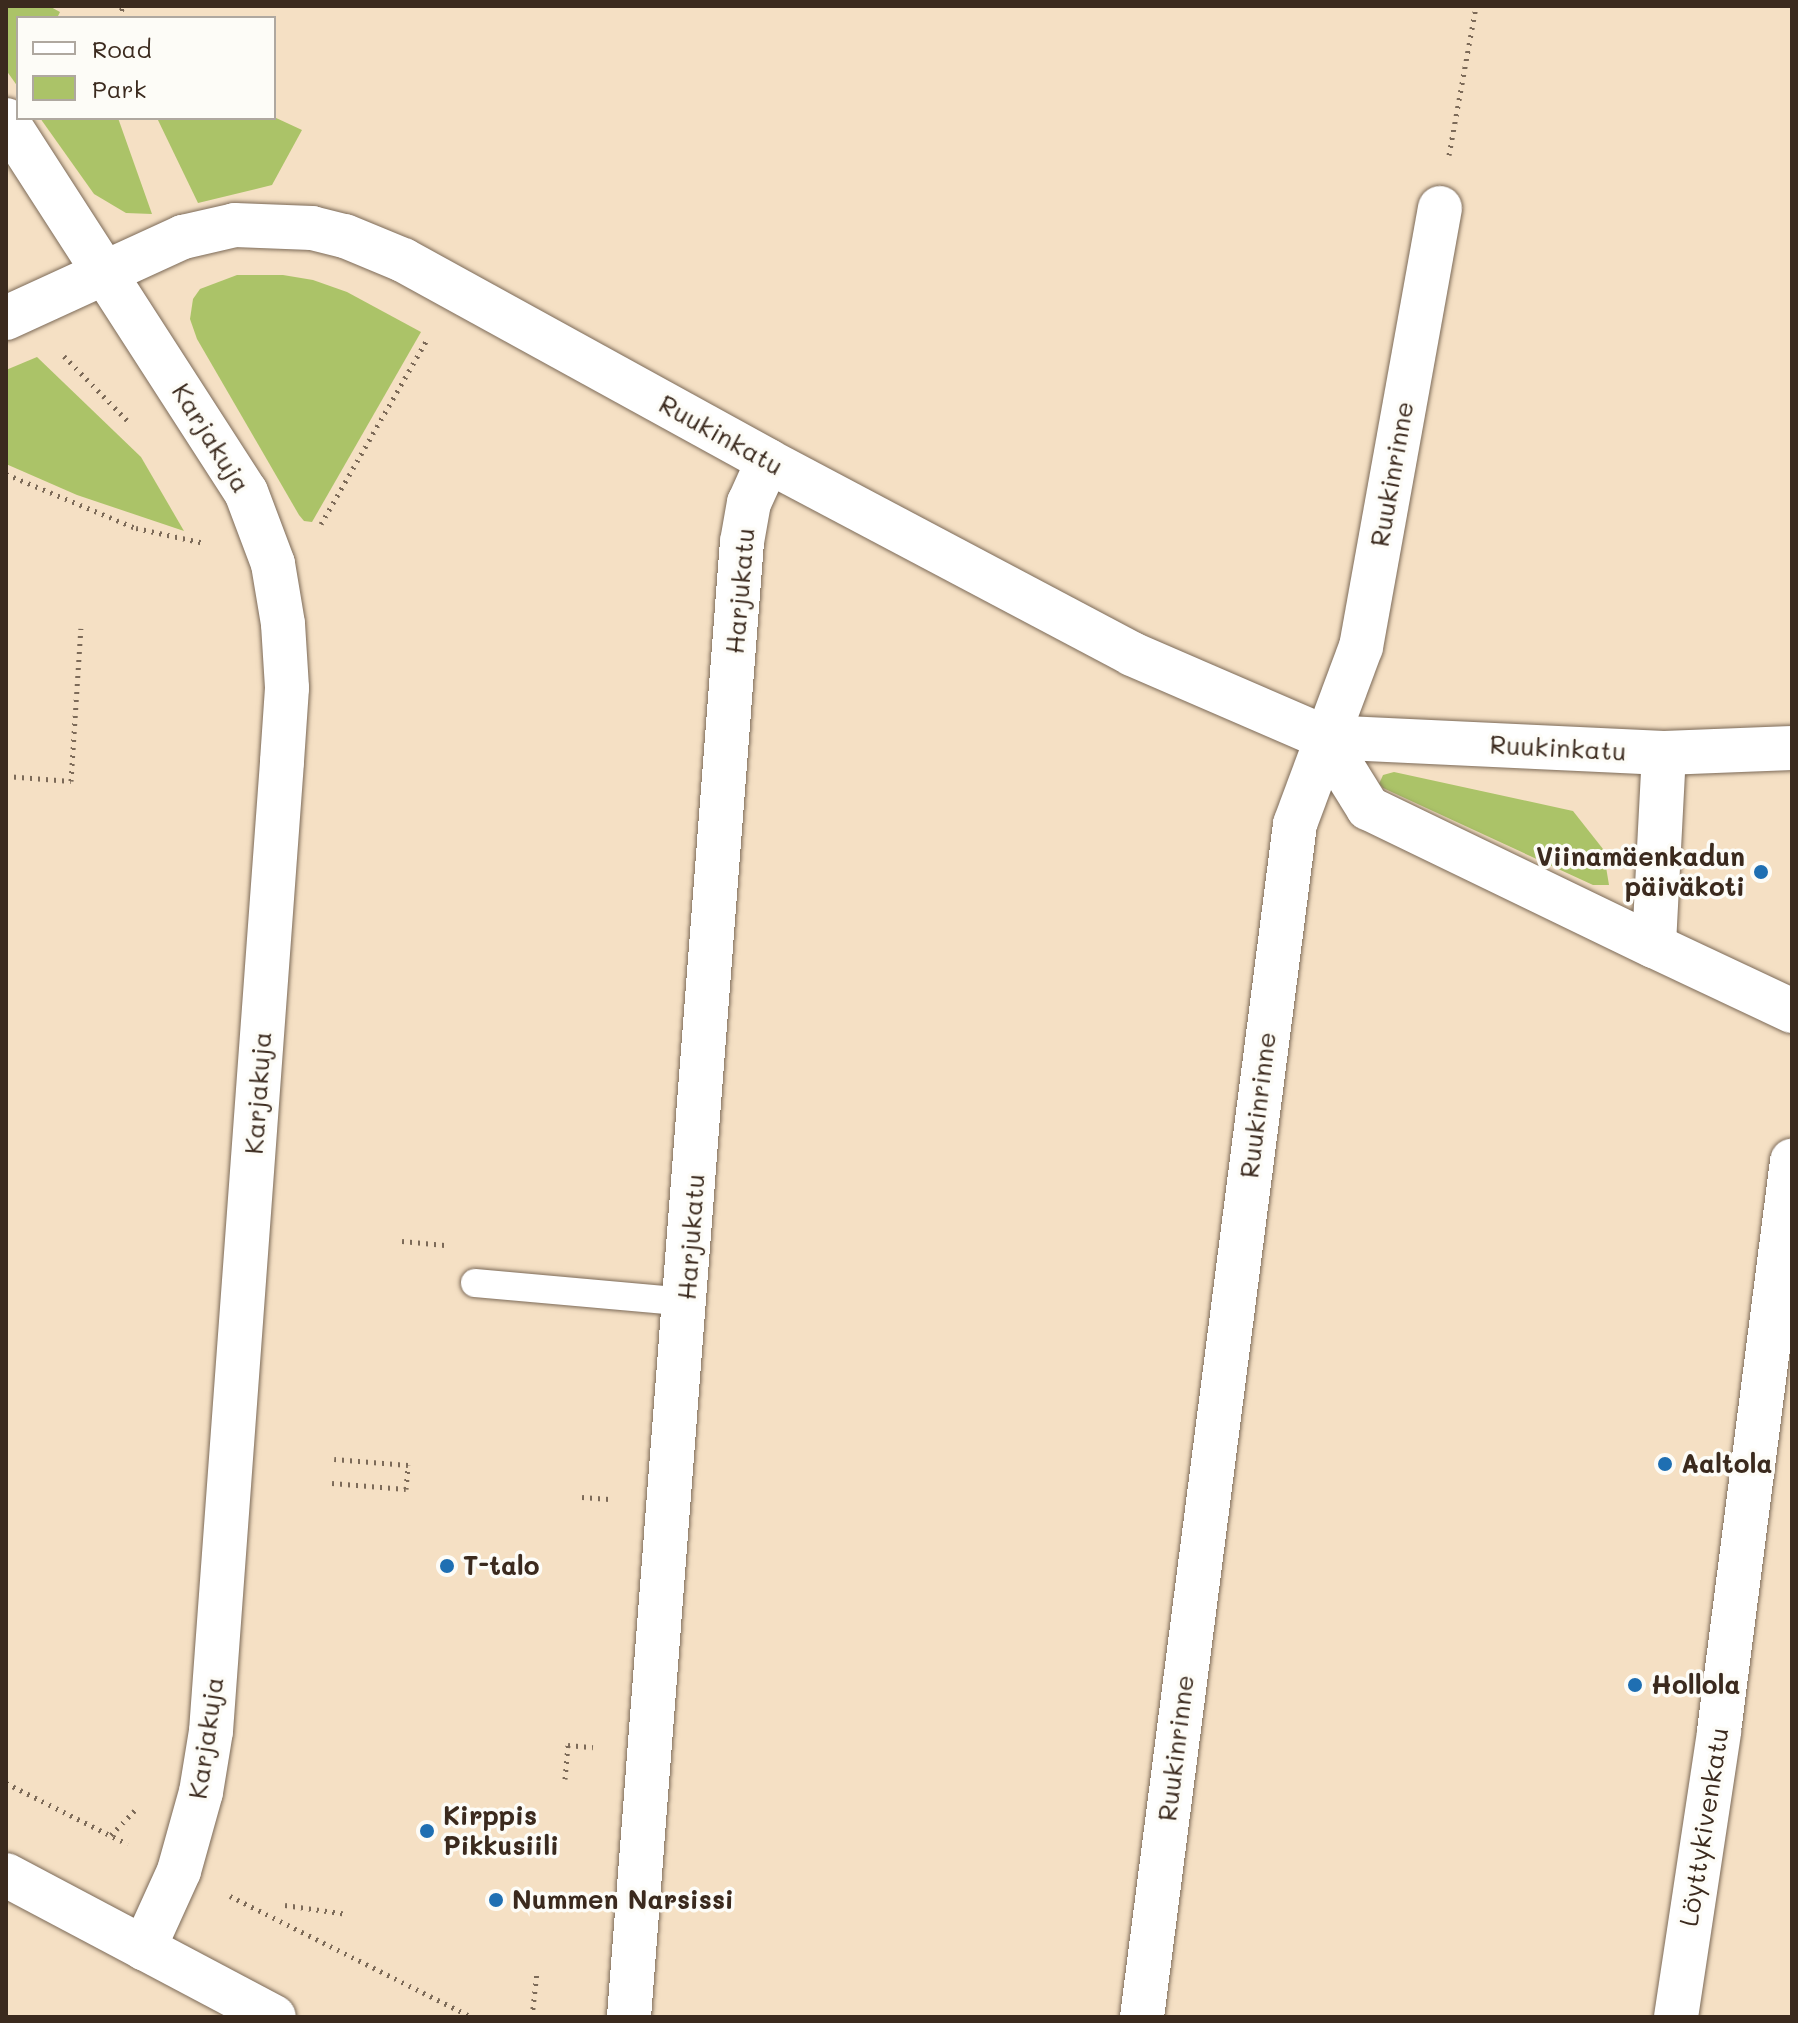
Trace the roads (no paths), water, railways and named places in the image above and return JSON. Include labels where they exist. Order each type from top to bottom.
[{"type":"street","name":"Karjakuja","points":[[6,120],[246,492],[273,564],[283,624],[287,688],[211,1731],[201,1792],[179,1871],[144,1948]]},
{"type":"street","name":"Ruukinrinne","points":[[1142,2017],[1295,824],[1324,737],[1361,647],[1440,208]]},
{"type":"street","name":"Ruukinkatu","points":[[6,318],[183,237],[235,225],[282,225],[345,236],[403,260],[768,461],[1132,654],[1324,737],[1664,753],[1792,748]]},
{"type":"street","name":"Harjukatu","points":[[629,2017],[742,542],[749,503],[768,461]]},
{"type":"street","points":[[1324,737],[1368,808],[1792,1011]]},
{"type":"street","points":[[1654,946],[1664,753]]},
{"type":"street","name":"Löyttykivenkatu","points":[[1676,2017],[1716,1755],[1792,1161]]},
{"type":"street","points":[[6,1875],[274,2017]]},
{"type":"lane","points":[[475,1283],[686,1302]]},
{"type":"place","name":"Viinamäenkadun päiväkoti","points":[[1761,872]]},
{"type":"place","name":"Aaltola","points":[[1665,1464]]},
{"type":"place","name":"T-talo","points":[[447,1566]]},
{"type":"place","name":"Hollola","points":[[1635,1685]]},
{"type":"place","name":"Kirppis Pikkusiili","points":[[427,1831]]},
{"type":"place","name":"Nummen Narsissi","points":[[496,1900]]}]
